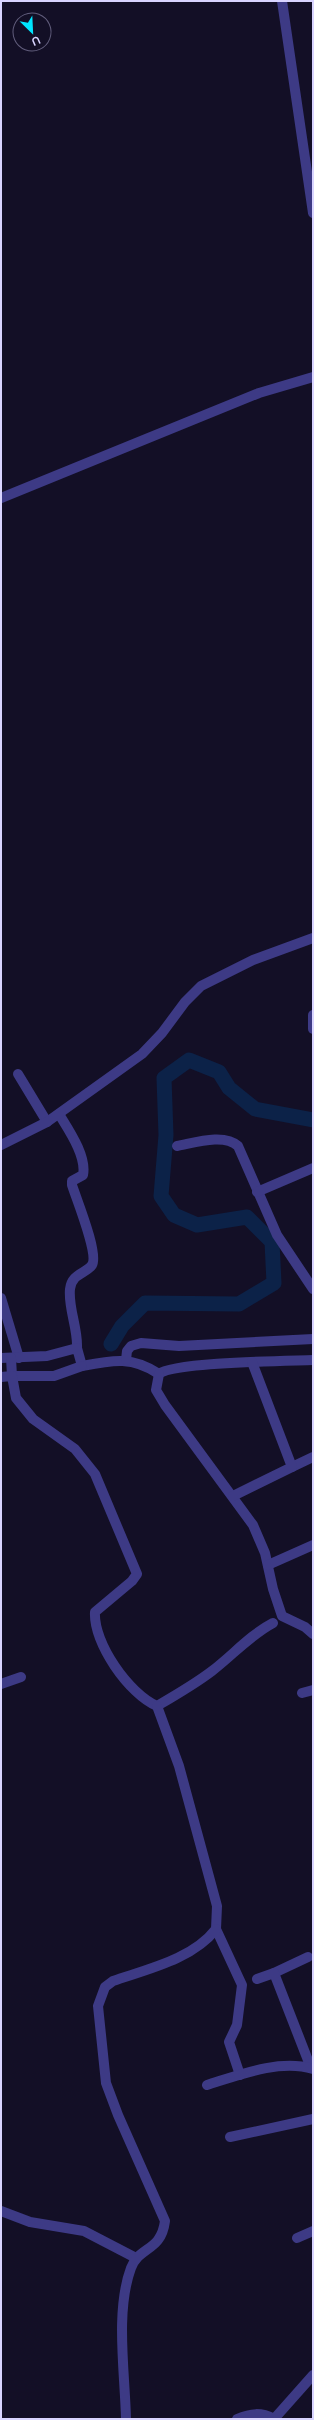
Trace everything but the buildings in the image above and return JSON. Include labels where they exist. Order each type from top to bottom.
[{"type":"street","points":[[282,1],[313,213]]},
{"type":"street","points":[[1,498],[259,393],[313,377]]},
{"type":"street","points":[[1,1145],[45,1120],[59,1114],[142,1054],[162,1033],[185,1002],[201,986],[253,960],[313,938]]},
{"type":"street","points":[[313,1015],[313,1029]]},
{"type":"street","points":[[18,1074],[45,1120]]},
{"type":"street","points":[[59,1114],[78,1147],[83,1175],[72,1182],[72,1185],[87,1228],[93,1260],[91,1266],[75,1278],[70,1290],[77,1348],[82,1366]]},
{"type":"street","points":[[177,1146],[209,1141],[233,1142],[238,1146],[257,1192],[287,1254],[313,1289]]},
{"type":"street","points":[[257,1192],[313,1168]]},
{"type":"street","points":[[1,1298],[16,1398],[33,1419],[75,1449],[95,1474],[136,1574],[132,1581],[95,1612],[95,1626],[113,1662],[128,1683],[142,1698],[157,1706],[179,1766],[217,1906],[216,1929],[242,1985],[237,2025],[230,2042],[240,2075]]},
{"type":"street","points":[[125,1360],[127,1350],[131,1346],[141,1343],[179,1346],[313,1339]]},
{"type":"street","points":[[1,1377],[11,1365],[77,1348]]},
{"type":"street","points":[[11,1365],[54,1376],[82,1366],[125,1360],[140,1363],[159,1374]]},
{"type":"street","points":[[159,1374],[169,1369],[220,1363],[313,1360]]},
{"type":"street","points":[[252,1362],[292,1467]]},
{"type":"street","points":[[159,1374],[156,1390],[165,1405],[232,1496],[259,1537],[282,1616],[310,1628]]},
{"type":"street","points":[[232,1496],[313,1457]]},
{"type":"street","points":[[268,1565],[313,1545]]},
{"type":"street","points":[[157,1706],[212,1671],[256,1632],[272,1623]]},
{"type":"street","points":[[1,1684],[21,1677]]},
{"type":"street","points":[[302,1694],[313,1690]]},
{"type":"street","points":[[126,2419],[122,2310],[125,2287],[136,2258],[159,2241],[164,2232],[165,2221],[118,2115],[106,2083],[98,2006],[105,1987],[113,1981],[195,1949],[208,1939],[216,1929]]},
{"type":"street","points":[[257,1979],[274,1973],[308,1957]]},
{"type":"street","points":[[207,2085],[270,2068],[312,2069],[274,1973]]},
{"type":"street","points":[[230,2137],[313,2119]]},
{"type":"street","points":[[1,2211],[30,2222],[84,2232],[136,2258]]},
{"type":"street","points":[[297,2238],[313,2231]]},
{"type":"street","points":[[238,2419],[256,2413],[265,2414],[274,2419],[313,2375]]},
{"type":"waterway","points":[[111,1344],[122,1326],[145,1303],[239,1304],[274,1283],[272,1242],[247,1217],[197,1225],[174,1215],[161,1196],[166,1135],[164,1078],[189,1060],[219,1072],[229,1088],[255,1109],[313,1120]]}]
